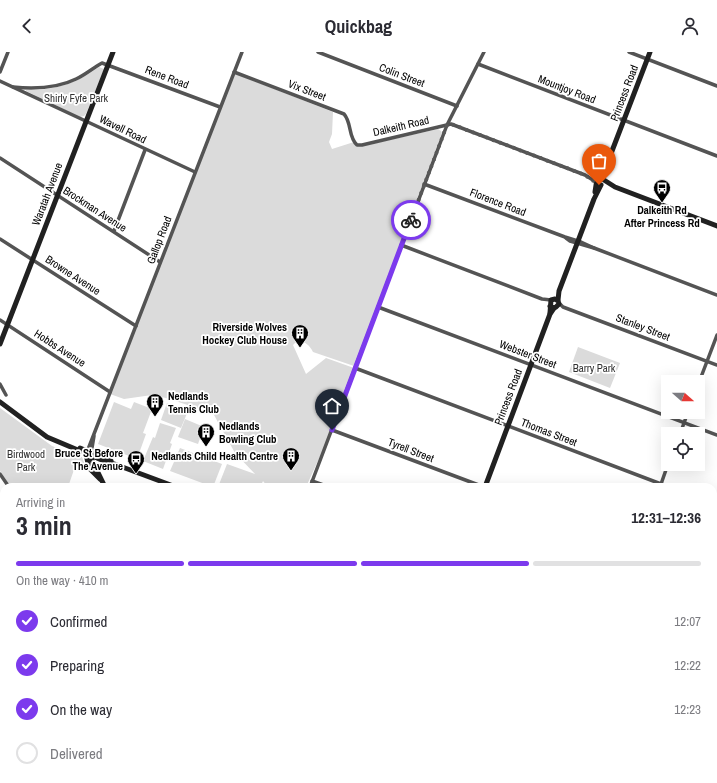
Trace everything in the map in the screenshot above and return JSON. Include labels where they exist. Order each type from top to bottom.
[{"type":"street","points":[[0,72],[8,52]]},
{"type":"street","name":"Waratah Avenue","points":[[0,344],[113,52]]},
{"type":"street","name":"Gallop Road","points":[[89,453],[110,392],[242,52]]},
{"type":"street","name":"Colin Street","points":[[318,52],[457,106]]},
{"type":"street","points":[[318,483],[312,481],[424,184],[447,125],[484,52]]},
{"type":"street","points":[[628,52],[717,86]]},
{"type":"street","name":"Princess Road","points":[[487,483],[650,52]]},
{"type":"street","points":[[13,87],[36,88],[61,85],[74,80],[102,63],[108,64]]},
{"type":"street","name":"Rene Road","points":[[108,64],[220,107]]},
{"type":"street","name":"Mountjoy Road","points":[[478,64],[717,156]]},
{"type":"street","name":"Vix Street","points":[[234,72],[344,114],[352,138],[356,144]]},
{"type":"street","name":"Wavell Road","points":[[0,82],[195,172]]},
{"type":"street","name":"Dalkeith Road","points":[[356,144],[362,145],[451,124],[717,226]]},
{"type":"street","points":[[114,231],[145,150]]},
{"type":"street","name":"Brockman Avenue","points":[[0,158],[160,262]]},
{"type":"street","name":"Florence Road","points":[[424,184],[717,295]]},
{"type":"street","name":"Browne Avenue","points":[[0,239],[136,326]]},
{"type":"street","name":"Stanley Street","points":[[401,245],[717,365]]},
{"type":"street","name":"Webster Street","points":[[378,307],[717,435]]},
{"type":"street","name":"Hobbs Avenue","points":[[0,320],[110,392]]},
{"type":"street","points":[[702,375],[717,335]]},
{"type":"street","name":"Thomas Street","points":[[355,368],[652,483]]},
{"type":"street","points":[[0,384],[6,395]]},
{"type":"street","points":[[0,402],[38,432],[47,437],[166,483]]},
{"type":"street","points":[[682,427],[685,419]]},
{"type":"street","name":"Tyrell Street","points":[[332,430],[474,483]]},
{"type":"street","points":[[89,453],[89,468],[102,483]]},
{"type":"street","points":[[661,483],[665,471]]},
{"type":"street","points":[[0,474],[6,483]]},
{"type":"green space","name":"Shirly Fyfe Park","points":[[99,67],[104,69],[84,116],[80,117],[26,91],[65,85],[91,73]]},
{"type":"green space","points":[[234,73],[333,112],[332,134],[329,142],[332,149],[354,142],[363,146],[438,129],[441,131],[442,133],[354,366],[313,352],[303,341],[298,340],[293,345],[306,374],[326,358],[354,368],[332,430],[308,483],[265,483],[263,481],[262,483],[220,483],[227,464],[255,474],[235,453],[214,415],[166,398],[152,395],[124,399],[110,394]]},
{"type":"green space","name":"Barry Park","points":[[578,347],[620,363],[610,388],[569,372]]},
{"type":"green space","points":[[114,402],[131,409],[134,402],[152,409],[143,433],[146,434],[137,459],[98,444]]},
{"type":"green space","points":[[167,403],[188,411],[181,428],[161,420]]},
{"type":"green space","name":"Birdwood Park","points":[[0,408],[52,446],[82,457],[86,468],[77,461],[69,483],[8,483],[0,471]]},
{"type":"green space","points":[[185,419],[204,427],[198,444],[178,437]]},
{"type":"green space","points":[[160,423],[176,428],[163,469],[143,461],[153,437],[155,438]]},
{"type":"green space","points":[[180,448],[222,464],[215,483],[202,483],[170,471]]},
{"type":"way so far","points":[[411,220],[447,125],[451,124],[585,175],[599,185]]},
{"type":"place","name":"Dalkeith Rd After Princess Rd","points":[[662,203]]},
{"type":"place","name":"Riverside Wolves Hockey Club House","points":[[300,348]]},
{"type":"place","name":"Nedlands Tennis Club","points":[[155,417]]},
{"type":"place","name":"Nedlands Bowling Club","points":[[206,447]]},
{"type":"place","name":"Nedlands Child Health Centre","points":[[291,471]]},
{"type":"place","name":"Bruce St Before The Avenue","points":[[136,474]]},
{"type":"route","points":[[332,430],[411,220]]}]
